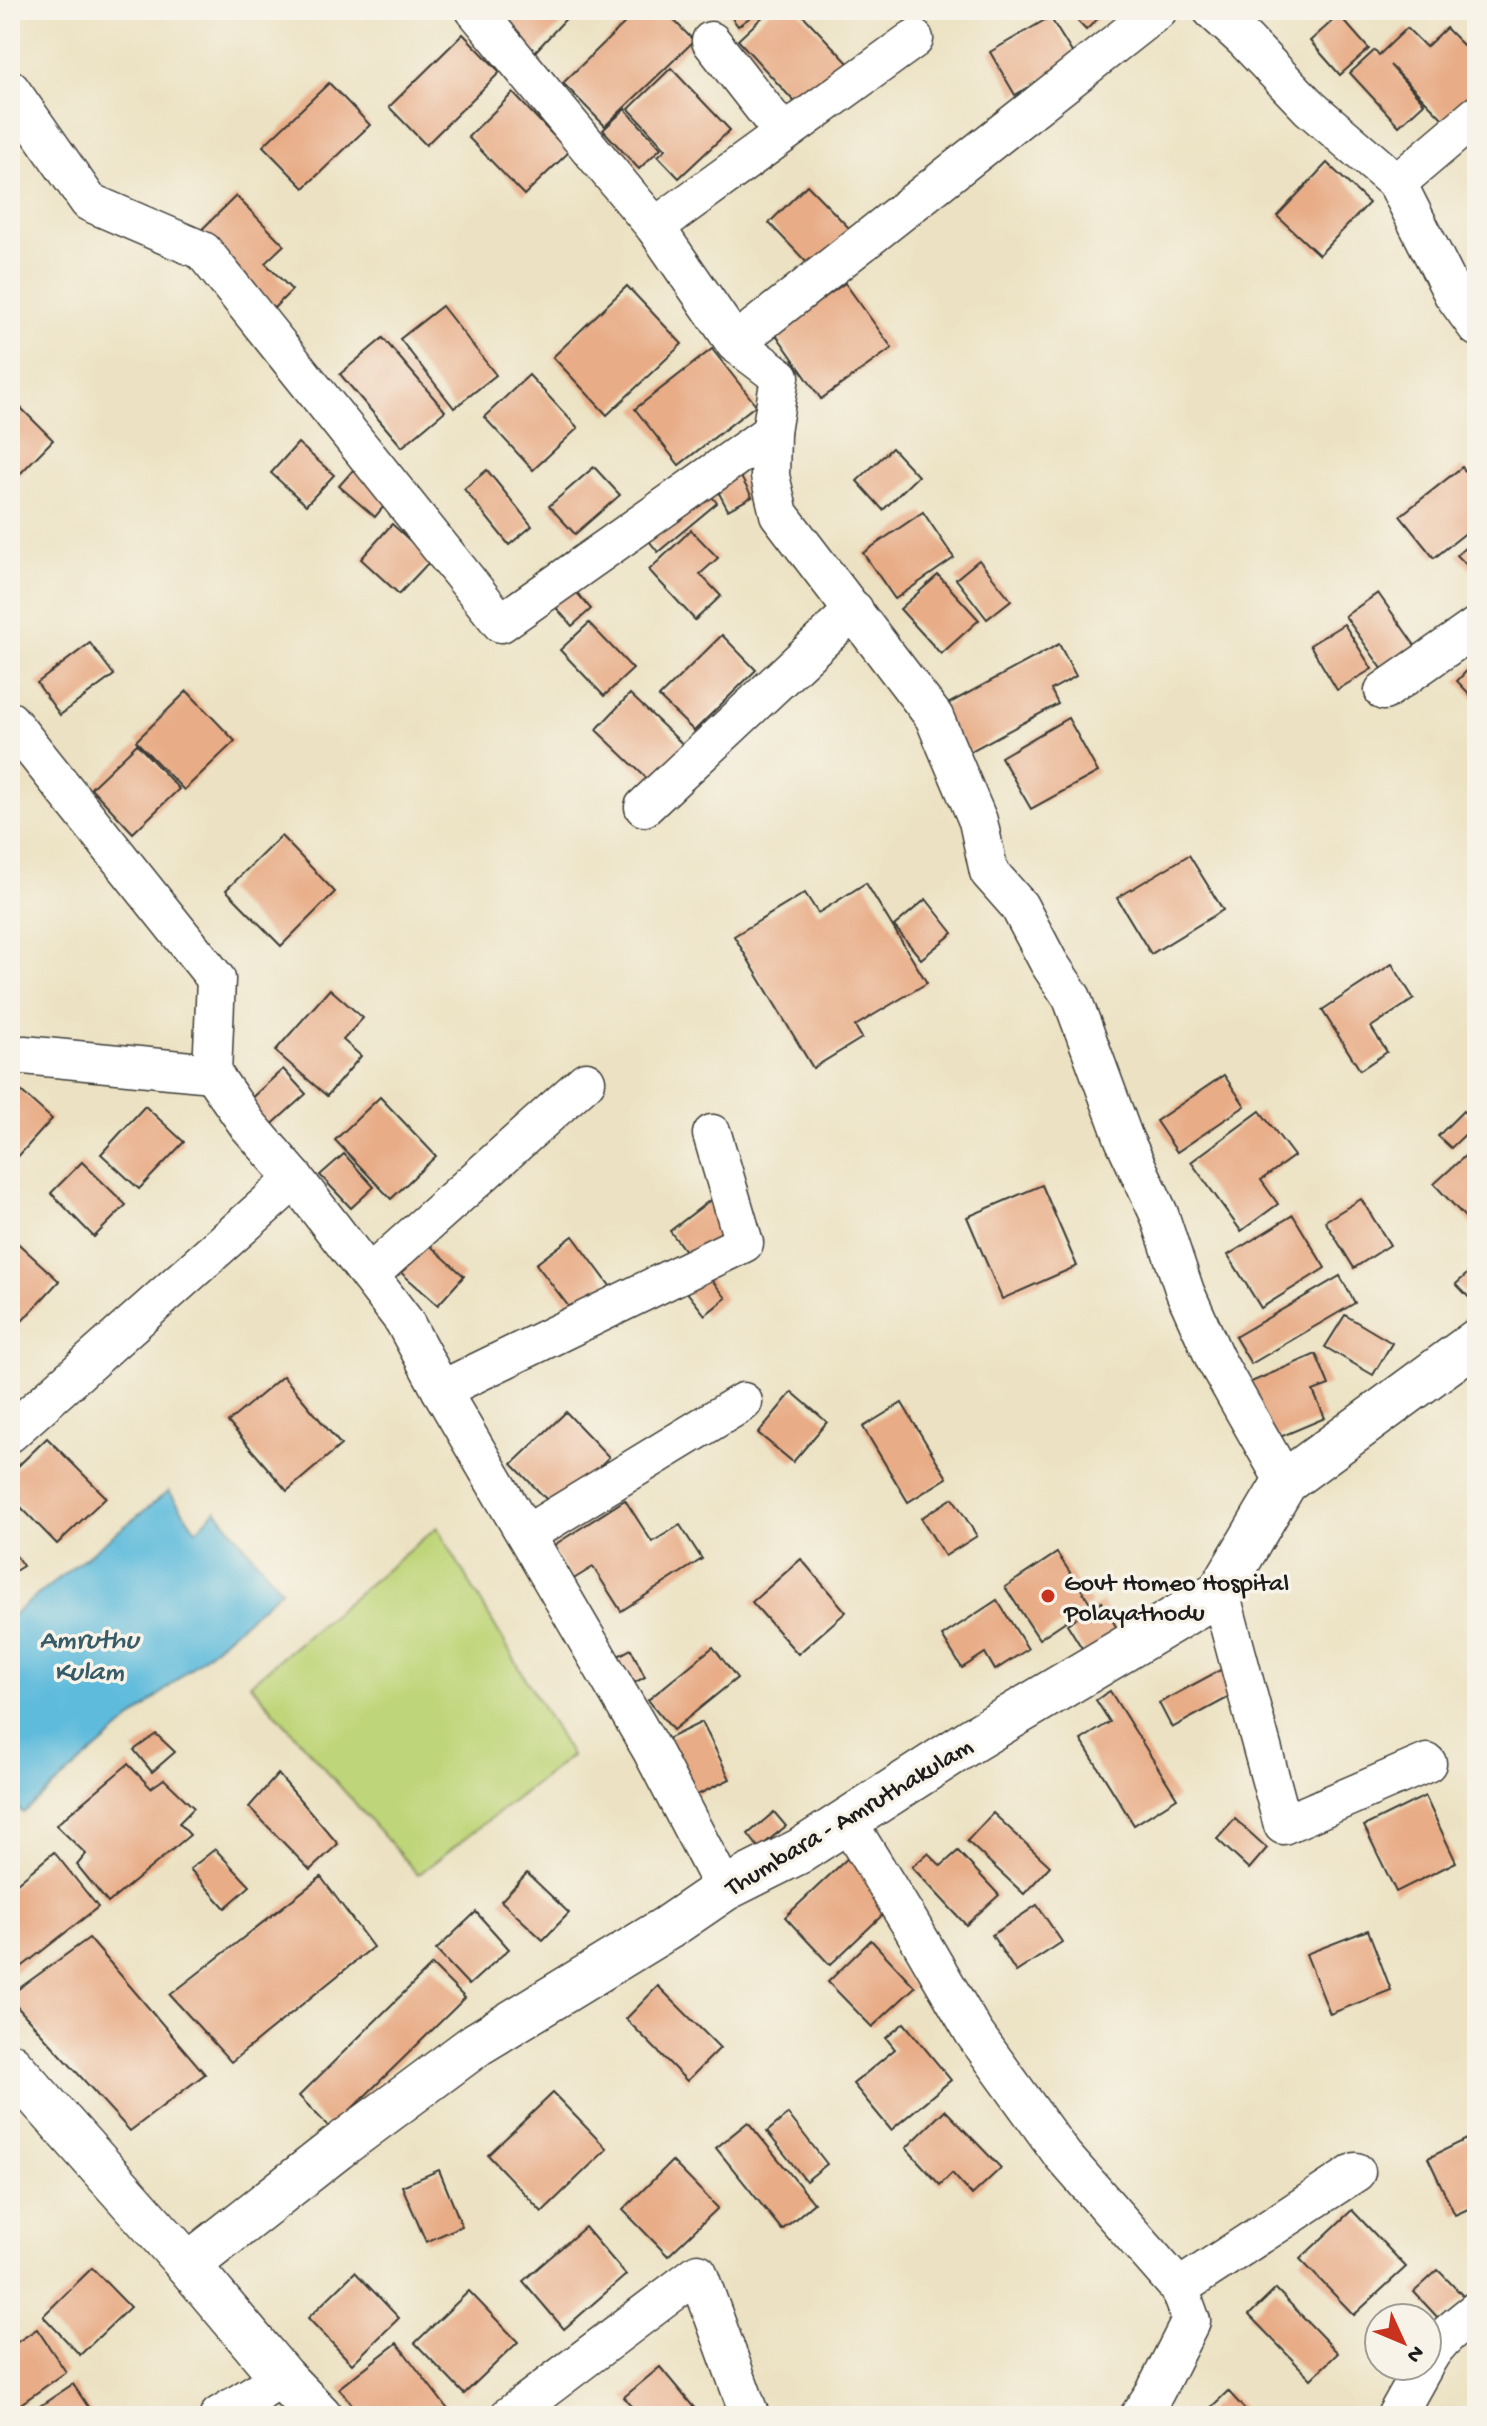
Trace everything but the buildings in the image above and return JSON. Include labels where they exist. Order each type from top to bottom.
[{"type":"street","points":[[735,343],[1158,10]]},
{"type":"street","points":[[1212,10],[1310,108],[1397,183],[1453,294],[1477,327]]},
{"type":"street","points":[[477,11],[655,227],[735,343],[780,377],[771,432],[770,476],[779,514],[934,717],[978,821],[989,872],[1019,906],[1049,963],[1072,998],[1124,1139],[1159,1214],[1185,1292],[1215,1359],[1285,1482]]},
{"type":"street","points":[[655,227],[914,39]]},
{"type":"street","points":[[711,41],[783,133]]},
{"type":"street","points":[[10,89],[89,202],[203,251],[501,623],[771,432]]},
{"type":"street","points":[[1397,183],[1477,115]]},
{"type":"street","points":[[644,807],[854,610]]},
{"type":"street","points":[[1384,691],[1477,626]]},
{"type":"street","points":[[10,721],[216,979],[212,1073],[248,1125],[295,1179],[404,1321],[441,1390],[652,1751],[724,1889]]},
{"type":"street","points":[[24,1055],[212,1073]]},
{"type":"street","points":[[369,1275],[586,1081]]},
{"type":"street","points":[[441,1390],[744,1243],[712,1134]]},
{"type":"street","points":[[10,1433],[295,1179]]},
{"type":"street","name":"Thumbara - Amruthakulam","points":[[188,2265],[337,2148],[477,2044],[667,1928],[724,1889],[800,1851],[972,1740],[1220,1592],[1285,1482],[1477,1341]]},
{"type":"street","points":[[527,1534],[743,1402]]},
{"type":"street","points":[[1220,1592],[1283,1825],[1427,1763]]},
{"type":"street","points":[[847,1821],[974,2033],[1063,2156],[1179,2288],[1191,2321],[1155,2392],[1139,2416]]},
{"type":"street","points":[[10,2065],[188,2265],[282,2377],[320,2416]]},
{"type":"street","points":[[1179,2288],[1356,2172]]},
{"type":"street","points":[[509,2416],[698,2273],[750,2416]]},
{"type":"street","points":[[1443,2340],[1477,2310]]},
{"type":"street","points":[[219,2416],[282,2377]]},
{"type":"street","points":[[1396,2416],[1415,2382]]},
{"type":"green space","points":[[437,1527],[571,1756],[418,1875],[250,1684]]},
{"type":"water","name":"Amruthu Kulam","points":[[169,1491],[196,1530],[216,1510],[281,1590],[23,1813],[10,1799],[10,1617]]},
{"type":"place","name":"Govt Homeo Hospital Polayathodu","points":[[1048,1596]]}]
